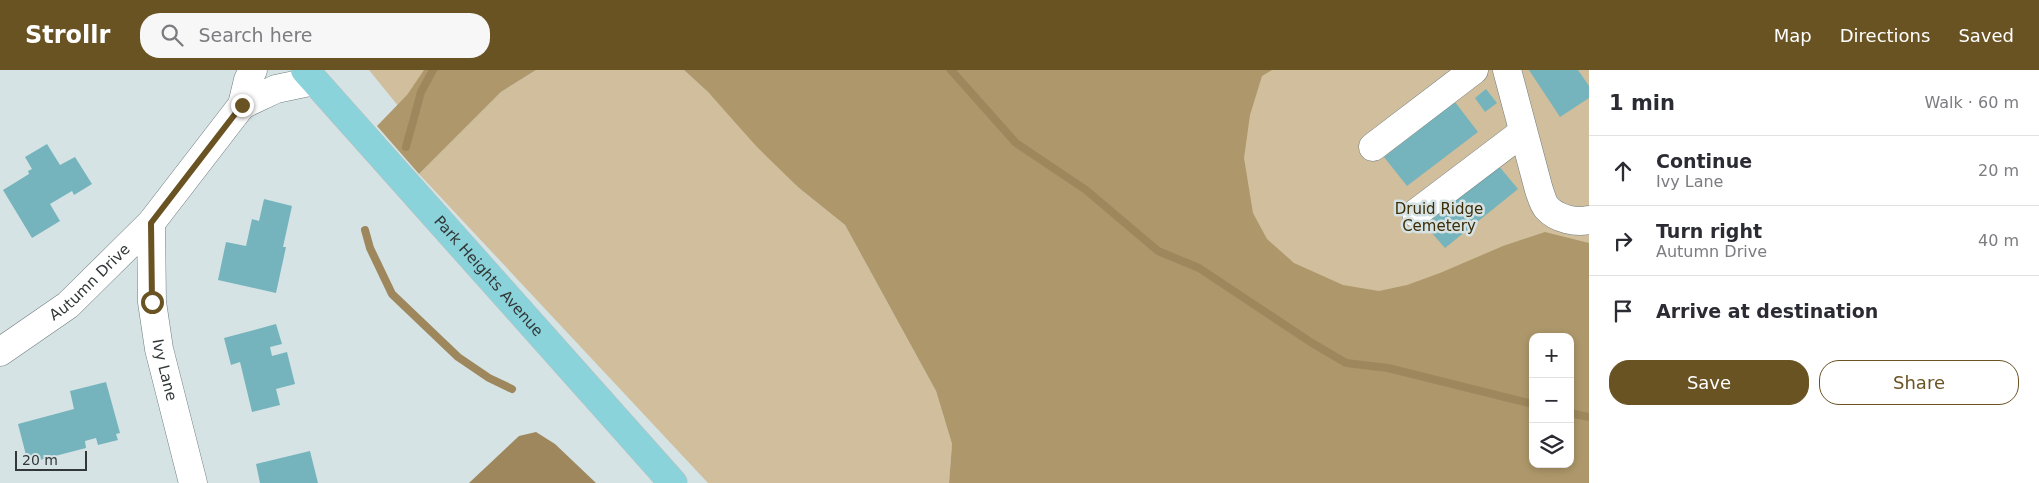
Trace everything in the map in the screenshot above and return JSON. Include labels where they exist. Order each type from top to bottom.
[{"type":"main road","name":"Park Heights Avenue","points":[[309,75],[673,483]]},
{"type":"street","name":"Autumn Drive","points":[[0,352],[68,305],[151,223],[242,105],[248,80],[253,70]]},
{"type":"street","points":[[1373,147],[1474,70]]},
{"type":"street","points":[[1507,70],[1539,190],[1546,208],[1560,217],[1580,222],[1589,220]]},
{"type":"street","name":"Autumn Drive","points":[[242,105],[276,88],[309,75]]},
{"type":"street","points":[[1416,214],[1523,132]]},
{"type":"street","name":"Ivy Lane","points":[[151,223],[152,302],[159,348],[193,483]]},
{"type":"green space","points":[[369,70],[483,70],[421,134]]},
{"type":"green space","points":[[536,70],[684,70],[708,92],[799,188],[845,225],[936,391],[952,444],[949,483],[708,483],[419,174],[501,92]]},
{"type":"green space","name":"Druid Ridge Cemetery","points":[[905,70],[1589,70],[1589,409],[1574,352],[1574,333],[1529,333],[1529,392]]},
{"type":"shaded area","points":[[424,70],[536,70],[501,92],[419,174],[377,126],[407,95]]},
{"type":"shaded area","points":[[684,70],[1272,70],[1262,76],[1250,115],[1244,158],[1253,213],[1267,239],[1294,263],[1343,285],[1379,291],[1407,285],[1503,246],[1545,232],[1589,243],[1589,483],[949,483],[952,444],[936,391],[845,225],[799,188],[757,147],[708,92]]},
{"type":"shaded area","points":[[536,432],[555,444],[596,483],[469,483],[519,436]]},
{"type":"building","points":[[1529,70],[1578,70],[1589,86],[1589,98],[1560,117]]},
{"type":"building","points":[[1486,89],[1497,103],[1485,112],[1475,98]]},
{"type":"building","points":[[1455,102],[1478,132],[1407,186],[1384,157]]},
{"type":"building","points":[[47,144],[60,165],[75,157],[92,184],[74,195],[72,191],[50,204],[60,221],[32,238],[3,190],[29,174],[28,171],[32,169],[25,157]]},
{"type":"building","points":[[1498,165],[1518,189],[1445,248],[1425,225]]},
{"type":"building","points":[[264,199],[292,206],[283,247],[286,247],[276,293],[218,280],[226,242],[246,246],[252,219],[259,221]]},
{"type":"building","points":[[276,324],[282,344],[270,347],[272,356],[287,352],[295,384],[276,389],[280,405],[252,412],[240,362],[231,365],[224,338]]},
{"type":"building","points":[[106,382],[120,433],[116,434],[118,440],[98,445],[96,438],[85,441],[86,448],[28,463],[18,424],[74,409],[70,391]]},
{"type":"building","points":[[310,451],[318,483],[260,483],[256,464]]},
{"type":"waterway","points":[[406,147],[421,92],[433,70]]},
{"type":"waterway","points":[[951,70],[1016,143],[1086,190],[1158,251],[1199,268],[1312,343],[1346,363],[1388,368],[1529,403]]},
{"type":"waterway","points":[[365,230],[370,248],[392,294],[458,357],[489,378],[512,389]]},
{"type":"waterway","points":[[1574,414],[1589,417]]},
{"type":"route","points":[[152,302],[151,223],[242,105]]}]
